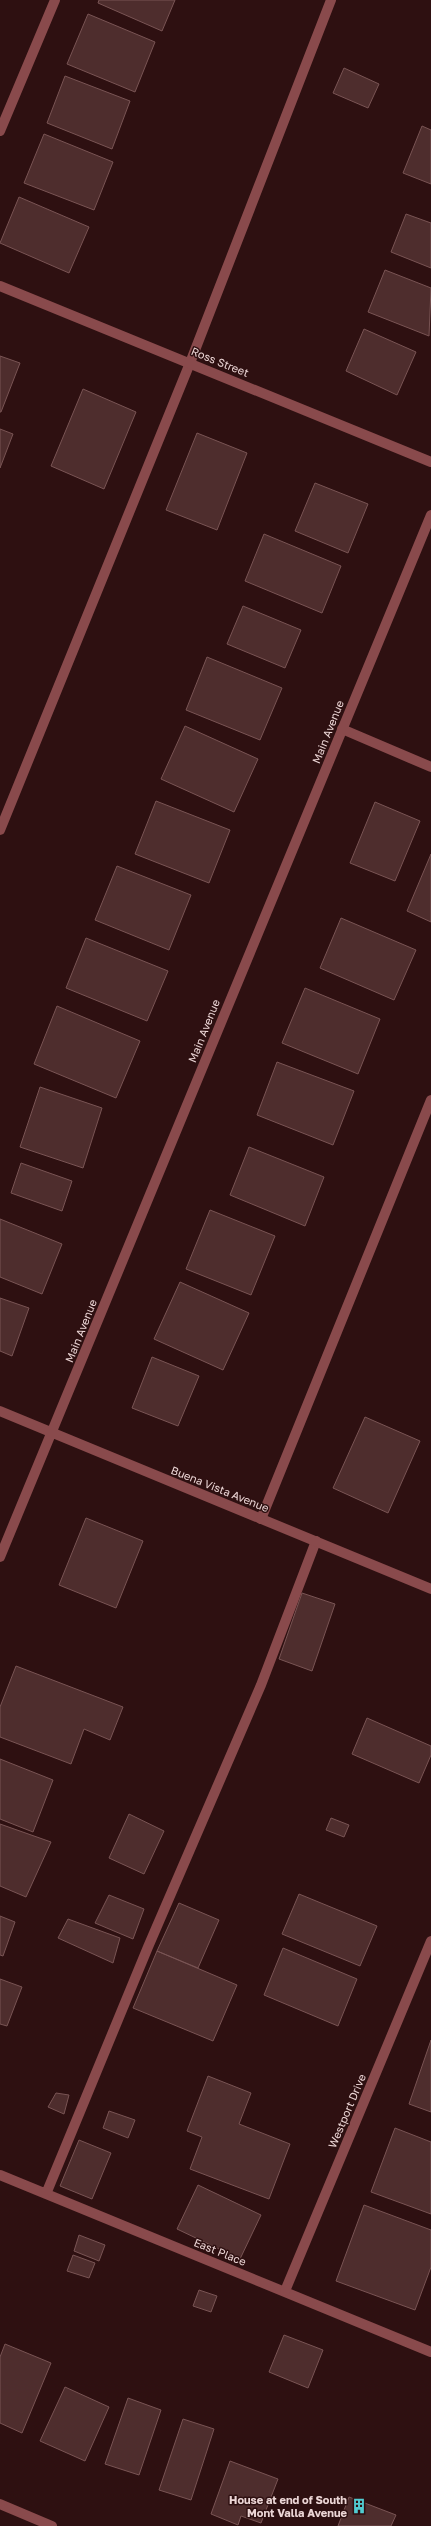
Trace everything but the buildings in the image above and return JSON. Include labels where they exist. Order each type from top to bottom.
[{"type":"street","points":[[0,131],[55,0]]},
{"type":"street","points":[[0,830],[190,363],[331,0]]},
{"type":"street","name":"Ross Street","points":[[0,286],[431,462]]},
{"type":"street","name":"Main Avenue","points":[[0,1557],[431,515]]},
{"type":"street","points":[[342,729],[431,767]]},
{"type":"street","points":[[261,1519],[431,1100]]},
{"type":"street","name":"Buena Vista Avenue","points":[[0,1411],[431,1589]]},
{"type":"street","points":[[46,2194],[148,1947],[261,1685],[316,1541]]},
{"type":"street","name":"Westport Drive","points":[[285,2291],[431,1941]]},
{"type":"street","name":"East Place","points":[[0,2175],[431,2352]]},
{"type":"street","points":[[0,2504],[52,2526]]},
{"type":"place","name":"House at end of South Mont Valla Avenue","points":[[359,2506]]}]
